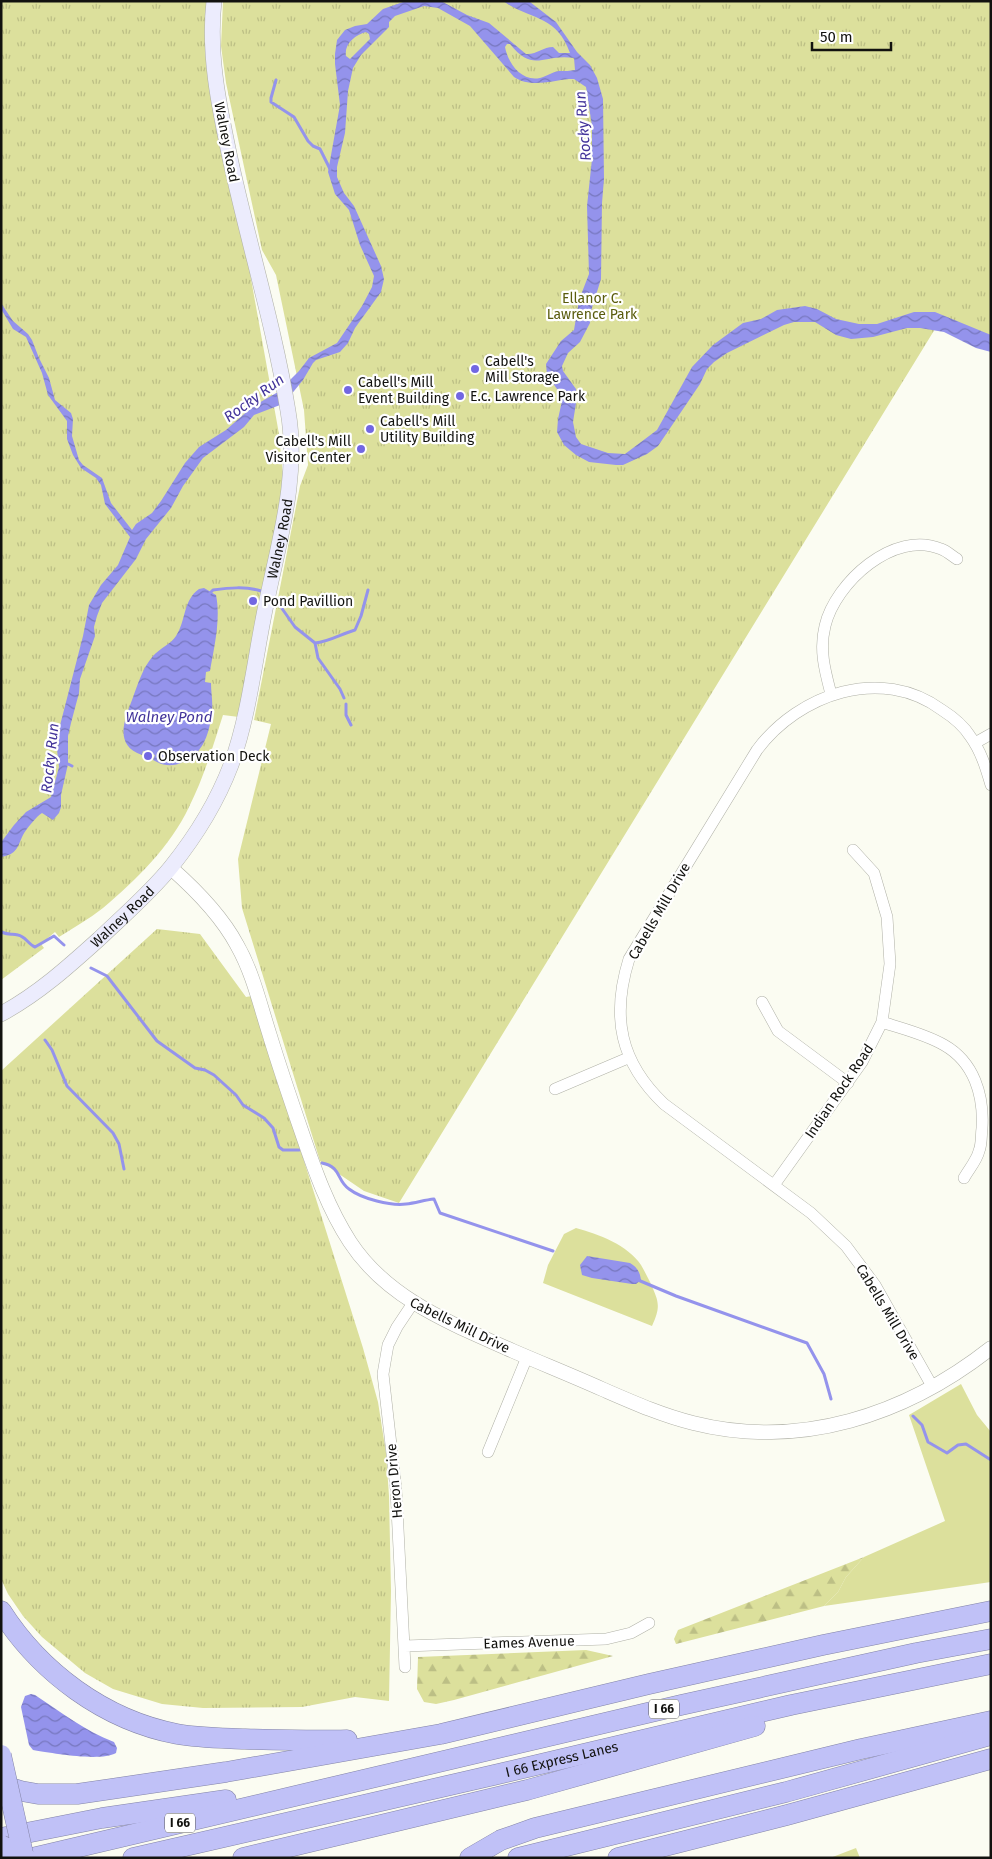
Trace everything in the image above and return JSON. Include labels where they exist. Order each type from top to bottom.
[{"type":"highway","points":[[1,1611],[27,1646],[66,1683],[107,1709],[157,1729],[200,1737],[339,1740],[380,1738],[439,1729],[461,1729]]},
{"type":"highway","points":[[1,1784],[21,1791],[56,1795],[91,1792],[226,1772],[461,1729],[630,1688],[822,1645],[991,1611]]},
{"type":"highway","name":"I 66","points":[[32,1858],[690,1703],[916,1653],[991,1639]]},
{"type":"highway","points":[[313,1816],[420,1781],[676,1721],[933,1664],[991,1646]]},
{"type":"highway","name":"I 66 Express Lanes","points":[[133,1858],[719,1721],[991,1664]]},
{"type":"highway","points":[[243,1858],[527,1790],[942,1674]]},
{"type":"highway","points":[[470,1858],[500,1840],[554,1824],[861,1749],[991,1721]]},
{"type":"highway","points":[[518,1858],[786,1792],[991,1735]]},
{"type":"highway","points":[[1,1755],[26,1858]]},
{"type":"highway","points":[[618,1858],[754,1824],[991,1759]]},
{"type":"highway","points":[[1,1838],[102,1818],[328,1788]]},
{"type":"highway","points":[[653,1858],[754,1824]]},
{"type":"highway","points":[[1,1844],[26,1858]]},
{"type":"main road","name":"Walney Road","points":[[1,1014],[26,1001],[58,976],[136,904],[171,868],[196,832],[222,788],[241,734],[290,482],[292,444],[288,408],[223,126],[213,66],[214,1]]},
{"type":"street","points":[[831,694],[823,664],[822,640],[830,609],[848,583],[881,556],[901,548],[922,545],[941,548],[957,560]]},
{"type":"street","name":"Cabells Mill Drive","points":[[932,1386],[875,1285],[860,1264],[830,1230],[774,1184],[664,1104],[645,1084],[628,1058],[621,1024],[621,994],[629,959],[747,765],[763,742],[787,718],[811,703],[831,694],[861,688],[882,688],[915,695],[936,705],[953,717],[965,730],[975,743],[991,785]]},
{"type":"street","points":[[975,743],[991,734]]},
{"type":"street","name":"Indian Rock Road","points":[[774,1184],[862,1062],[882,1022],[890,964],[887,917],[874,873],[853,850]]},
{"type":"street","name":"Cabells Mill Drive","points":[[171,868],[211,907],[227,928],[246,961],[281,1072],[319,1181],[337,1219],[351,1243],[369,1267],[399,1294],[413,1303],[528,1357],[673,1418],[712,1427],[751,1432],[808,1430],[847,1423],[867,1417],[907,1400],[953,1374],[991,1348]]},
{"type":"street","points":[[762,1002],[778,1031],[848,1083]]},
{"type":"street","points":[[882,1022],[929,1037],[945,1045],[961,1058],[972,1074],[980,1090],[983,1107],[981,1144],[979,1153],[964,1178]]},
{"type":"street","points":[[556,1089],[628,1058]]},
{"type":"street","name":"Heron Drive","points":[[405,1667],[394,1470],[383,1374],[388,1346],[397,1327],[413,1303]]},
{"type":"street","points":[[488,1452],[528,1357]]},
{"type":"street","name":"Eames Avenue","points":[[405,1646],[606,1638],[624,1636],[639,1630],[649,1623]]},
{"type":"green space","points":[[1,1],[209,1],[251,279],[279,434],[284,488],[239,717],[223,715],[199,784],[181,822],[151,862],[103,908],[59,937],[55,932],[41,944],[44,948],[1,980]]},
{"type":"green space","name":"Ellanor C. Lawrence Park","points":[[223,1],[991,1],[991,340],[935,329],[399,1203],[364,1191],[320,1161],[242,908],[238,859],[271,724],[254,720],[300,486],[308,465],[304,410],[276,275],[262,250],[226,83],[221,46]]},
{"type":"green space","points":[[157,929],[200,934],[246,997],[252,996],[363,1348],[378,1402],[386,1453],[391,1591],[389,1701],[355,1697],[302,1707],[203,1708],[162,1704],[113,1689],[85,1673],[42,1637],[23,1616],[8,1594],[1,1579],[1,1071]]},
{"type":"green space","points":[[576,1228],[603,1237],[621,1246],[641,1265],[658,1304],[657,1314],[652,1326],[543,1283],[548,1265],[564,1234]]},
{"type":"green space","points":[[961,1384],[977,1415],[991,1432],[991,1582],[824,1606],[838,1592],[846,1577],[864,1557],[945,1521],[909,1415]]},
{"type":"green space","points":[[864,1557],[846,1577],[838,1592],[824,1606],[676,1644],[674,1639],[678,1630]]},
{"type":"green space","points":[[586,1650],[613,1656],[436,1704],[424,1702],[417,1689],[418,1657]]},
{"type":"green space","points":[[856,1848],[860,1858],[830,1858]]},
{"type":"water","points":[[406,1],[441,1],[467,15],[489,23],[526,54],[553,47],[559,53],[570,53],[558,31],[542,20],[503,1],[530,2],[556,22],[577,52],[590,65],[597,78],[603,99],[604,179],[601,279],[591,311],[590,323],[580,342],[568,353],[562,366],[563,371],[576,389],[577,397],[573,422],[576,437],[581,444],[608,453],[625,454],[657,430],[692,367],[713,345],[743,323],[761,319],[777,310],[805,306],[817,309],[836,319],[859,324],[877,324],[914,312],[935,312],[991,335],[991,352],[976,348],[944,332],[920,328],[907,328],[873,337],[851,339],[836,335],[815,322],[794,322],[727,353],[714,362],[707,369],[700,384],[658,446],[647,454],[623,465],[589,462],[576,455],[564,445],[557,432],[562,401],[557,389],[547,375],[546,364],[561,341],[574,330],[579,300],[589,274],[587,206],[592,159],[592,126],[586,87],[574,79],[534,83],[514,77],[470,26],[438,8],[424,6],[395,16],[389,22],[389,27],[361,55],[353,68],[348,91],[345,133],[337,167],[337,177],[344,193],[354,206],[381,266],[384,279],[381,292],[355,328],[348,343],[340,352],[316,360],[303,380],[280,405],[254,415],[244,427],[203,458],[183,486],[171,508],[146,539],[136,559],[102,603],[94,627],[95,636],[80,679],[79,693],[68,736],[68,764],[59,813],[53,820],[42,813],[24,832],[16,850],[1,857],[2,841],[14,825],[26,812],[51,797],[59,767],[56,741],[89,605],[101,585],[118,565],[130,537],[105,504],[101,485],[96,478],[81,468],[73,455],[67,439],[67,421],[48,395],[42,373],[26,337],[13,329],[1,309],[1,303],[13,321],[32,340],[49,378],[55,400],[71,413],[73,419],[72,436],[79,460],[102,478],[111,503],[132,530],[136,524],[152,513],[185,463],[199,447],[226,430],[252,407],[278,392],[309,358],[337,343],[362,306],[372,287],[374,276],[360,245],[349,210],[335,194],[328,172],[340,105],[335,64],[337,40],[345,30],[367,24],[383,9]],"holes":[[[366,32],[369,34],[370,39],[350,59],[346,56],[349,44],[358,35]],[[507,44],[510,44],[518,53],[526,58],[533,60],[563,57],[574,58],[575,70],[556,72],[540,78],[527,77],[512,65],[505,47]]]},
{"type":"water","name":"Walney Pond","points":[[204,588],[216,595],[218,614],[210,671],[206,672],[205,682],[211,683],[212,708],[210,726],[205,741],[196,753],[179,764],[164,765],[153,760],[155,755],[143,751],[142,755],[133,751],[124,739],[124,724],[138,682],[146,666],[156,653],[176,636],[190,599],[199,589]]},
{"type":"water","points":[[587,1256],[630,1263],[638,1270],[641,1280],[636,1284],[632,1284],[582,1275],[580,1265]]},
{"type":"water","points":[[31,1694],[83,1727],[114,1742],[117,1748],[116,1753],[109,1756],[88,1757],[33,1750],[29,1745],[21,1707],[25,1696]]},
{"type":"waterway","points":[[276,80],[271,102],[294,117],[308,141],[320,149],[330,169]]},
{"type":"waterway","points":[[209,594],[213,590],[231,588],[249,588],[261,591]]},
{"type":"waterway","points":[[315,643],[355,630],[368,590]]},
{"type":"waterway","points":[[276,600],[295,627],[315,643],[318,658],[340,689],[344,698]]},
{"type":"waterway","points":[[346,704],[346,715],[351,725]]},
{"type":"waterway","points":[[68,764],[72,766]]},
{"type":"waterway","points":[[1,932],[16,934],[25,938],[35,947],[54,936],[64,945]]},
{"type":"waterway","points":[[91,968],[107,976],[157,1041],[195,1068],[205,1070],[214,1075],[236,1095],[243,1105],[264,1118],[273,1128],[279,1147],[283,1150],[299,1150]]},
{"type":"waterway","points":[[45,1040],[52,1050],[67,1086],[113,1133],[119,1144],[124,1169]]},
{"type":"waterway","points":[[322,1163],[333,1167],[342,1182],[361,1196],[393,1204],[410,1204],[434,1199],[440,1213],[553,1251]]},
{"type":"waterway","points":[[638,1280],[676,1296],[807,1343],[824,1374],[831,1399]]},
{"type":"waterway","points":[[913,1416],[922,1425],[928,1442],[947,1453],[958,1445],[966,1444],[991,1460]]},
{"type":"place","name":"Cabell's Mill Storage","points":[[475,369]]},
{"type":"place","name":"Cabell's Mill Event Building","points":[[348,390]]},
{"type":"place","name":"E.c. Lawrence Park","points":[[460,396]]},
{"type":"place","name":"Cabell's Mill Utility Building","points":[[370,429]]},
{"type":"place","name":"Cabell's Mill Visitor Center","points":[[361,449]]},
{"type":"place","name":"Pond Pavillion","points":[[253,601]]},
{"type":"place","name":"Observation Deck","points":[[148,756]]},
{"type":"water label","name":"Rocky Run","points":[[583,126]]},
{"type":"water label","name":"Rocky Run","points":[[254,398]]},
{"type":"water label","name":"Rocky Run","points":[[50,758]]}]
